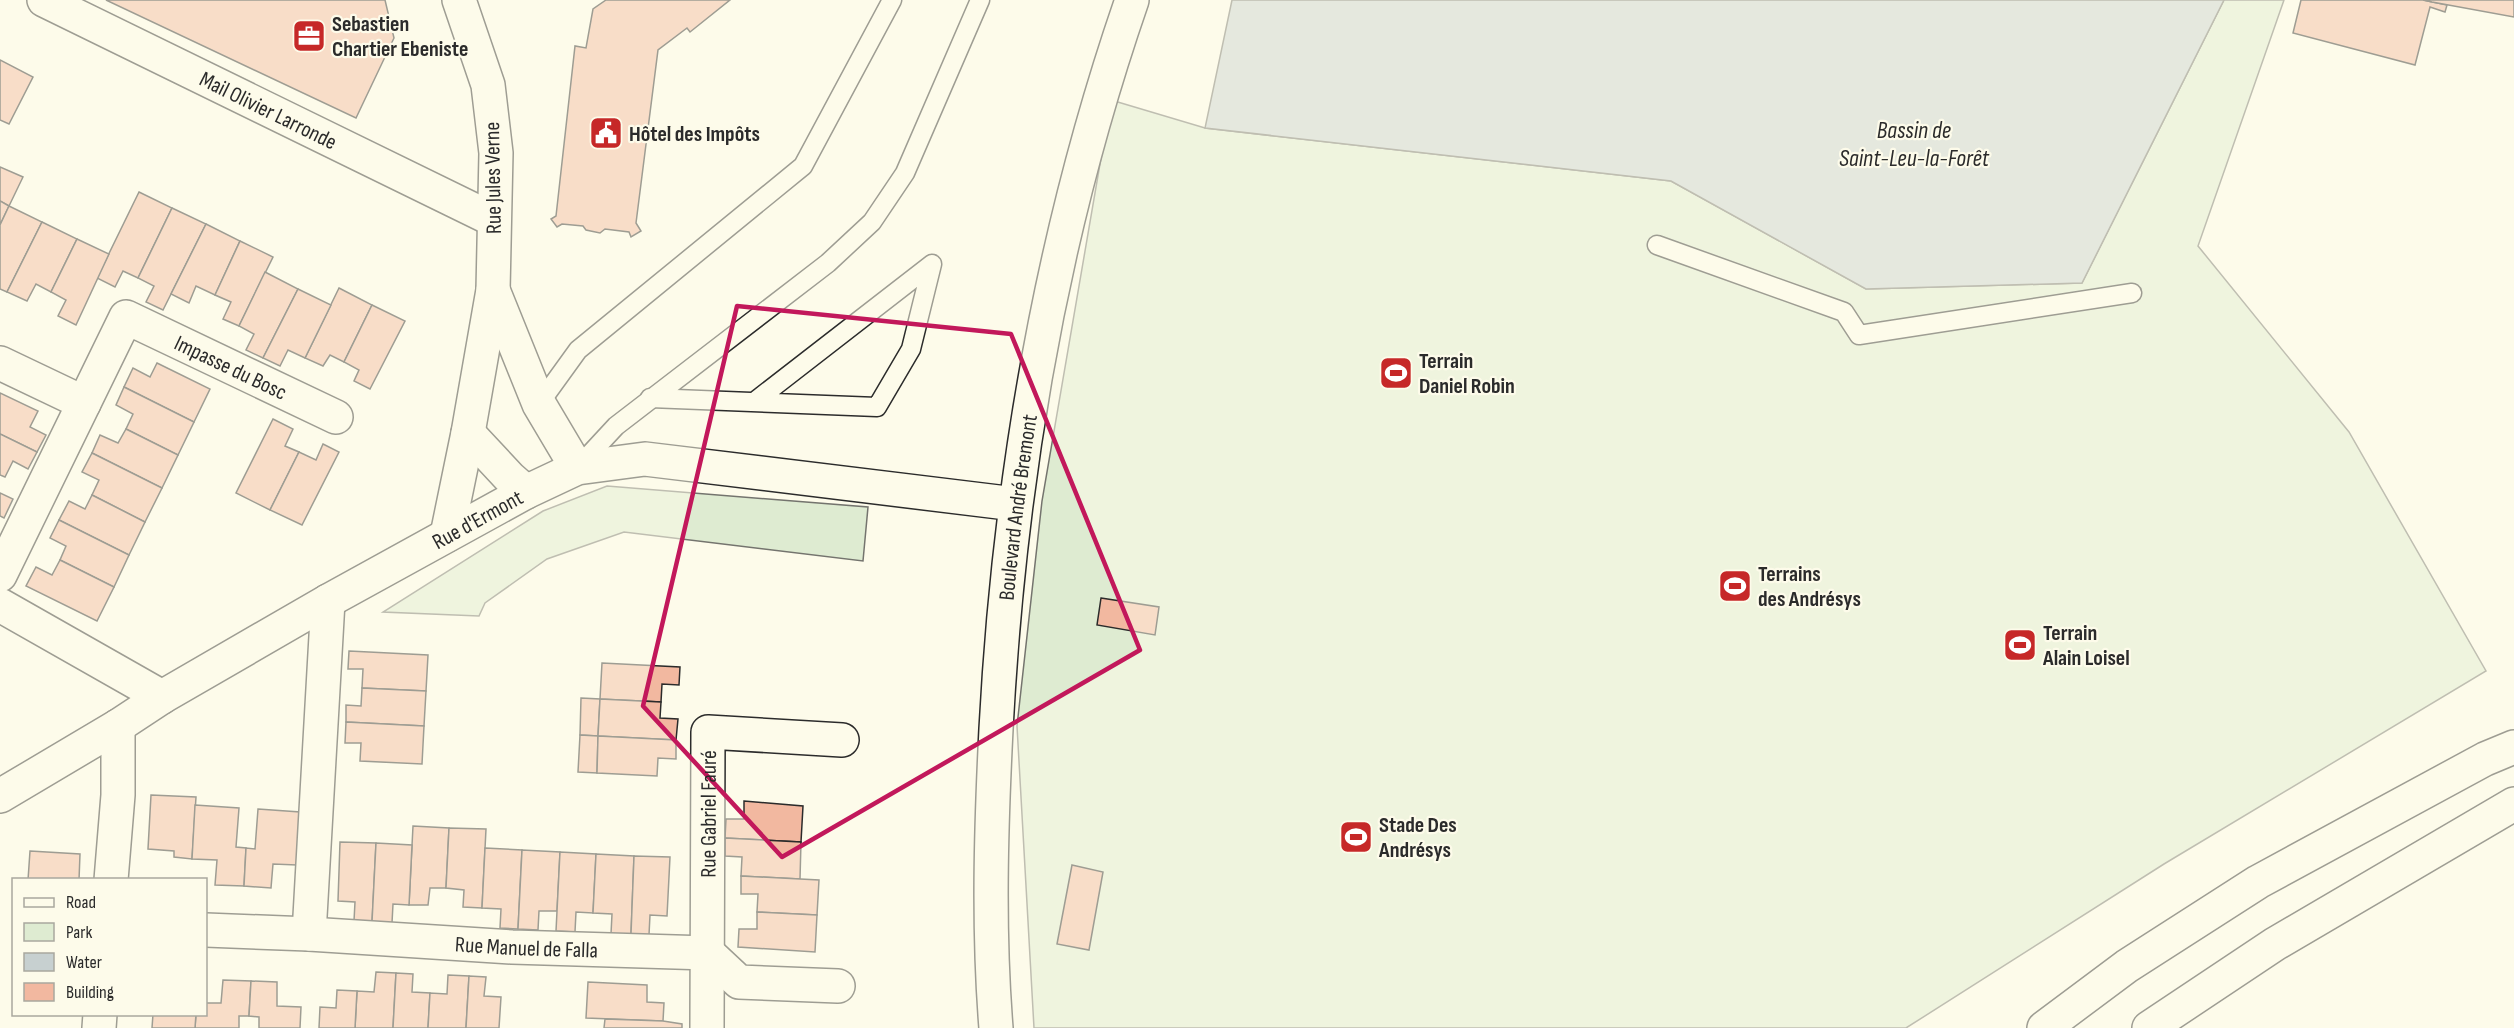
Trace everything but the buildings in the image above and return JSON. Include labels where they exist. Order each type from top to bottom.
[{"type":"main road","name":"Mail Olivier Larronde","points":[[44,0],[494,220]]},
{"type":"main road","name":"Rue Jules Verne","points":[[447,535],[468,433],[492,290],[496,153],[488,85],[459,0]]},
{"type":"main road","name":"Boulevard André Bremont","points":[[996,1028],[992,973],[993,788],[999,685],[1015,504],[1042,344],[1064,242],[1100,102],[1132,0]]},
{"type":"main road","name":"Rue Jules Verne","points":[[492,290],[539,404],[577,468]]},
{"type":"main road","name":"Impasse du Bosc","points":[[84,403],[126,317],[336,417]]},
{"type":"main road","points":[[0,363],[84,403],[0,575]]},
{"type":"main road","points":[[468,433],[526,492]]},
{"type":"main road","name":"Rue d'Ermont","points":[[0,796],[118,726],[162,697],[328,601],[526,492],[577,468],[645,459],[1015,504]]},
{"type":"main road","points":[[309,934],[328,601]]},
{"type":"main road","points":[[0,605],[162,697]]},
{"type":"main road","points":[[111,878],[118,795],[118,726]]},
{"type":"main road","name":"Rue Gabriel Fauré","points":[[707,1028],[708,732],[842,740]]},
{"type":"main road","points":[[2043,1028],[2127,966],[2258,882],[2485,759],[2514,747]]},
{"type":"main road","points":[[2149,1028],[2275,944],[2514,804]]},
{"type":"main road","name":"Rue Manuel de Falla","points":[[207,930],[512,947],[708,953]]},
{"type":"main road","points":[[708,953],[739,981],[838,986]]},
{"type":"lane","points":[[539,404],[578,350],[803,166],[892,0]]},
{"type":"lane","points":[[577,468],[616,426],[828,263],[872,222],[905,173],[980,0]]},
{"type":"lane","points":[[1657,245],[1844,312],[1858,335],[2132,292]]},
{"type":"lane","points":[[651,398],[877,407],[911,350],[932,264],[754,402]]},
{"type":"highlighted area","points":[[737,306],[1011,334],[1140,650],[782,857],[643,706]]},
{"type":"green space","name":"Terrains des Andrésys","points":[[2224,0],[2284,0],[2198,246],[2349,432],[2486,671],[2164,864],[1906,1028],[1034,1028],[1017,726],[1042,501],[1111,100],[1205,128],[1671,181],[1866,289],[2082,283]]},
{"type":"green space","points":[[607,486],[868,507],[863,561],[624,532],[547,559],[485,603],[479,616],[383,612],[543,511]]},
{"type":"water","name":"Bassin de Saint-Leu-la-Forêt","points":[[1232,0],[2224,0],[2082,283],[1866,289],[1671,181],[1205,128]]},
{"type":"place","name":"Sebastien Chartier Ebeniste","points":[[309,36]]},
{"type":"place","name":"Hôtel des Impôts","points":[[606,133]]},
{"type":"place","name":"Terrain Daniel Robin","points":[[1396,373]]},
{"type":"place","name":"Terrains des Andrésys","points":[[1735,586]]},
{"type":"place","name":"Terrain Alain Loisel","points":[[2020,645]]},
{"type":"place","name":"Stade Des Andrésys","points":[[1356,837]]}]
